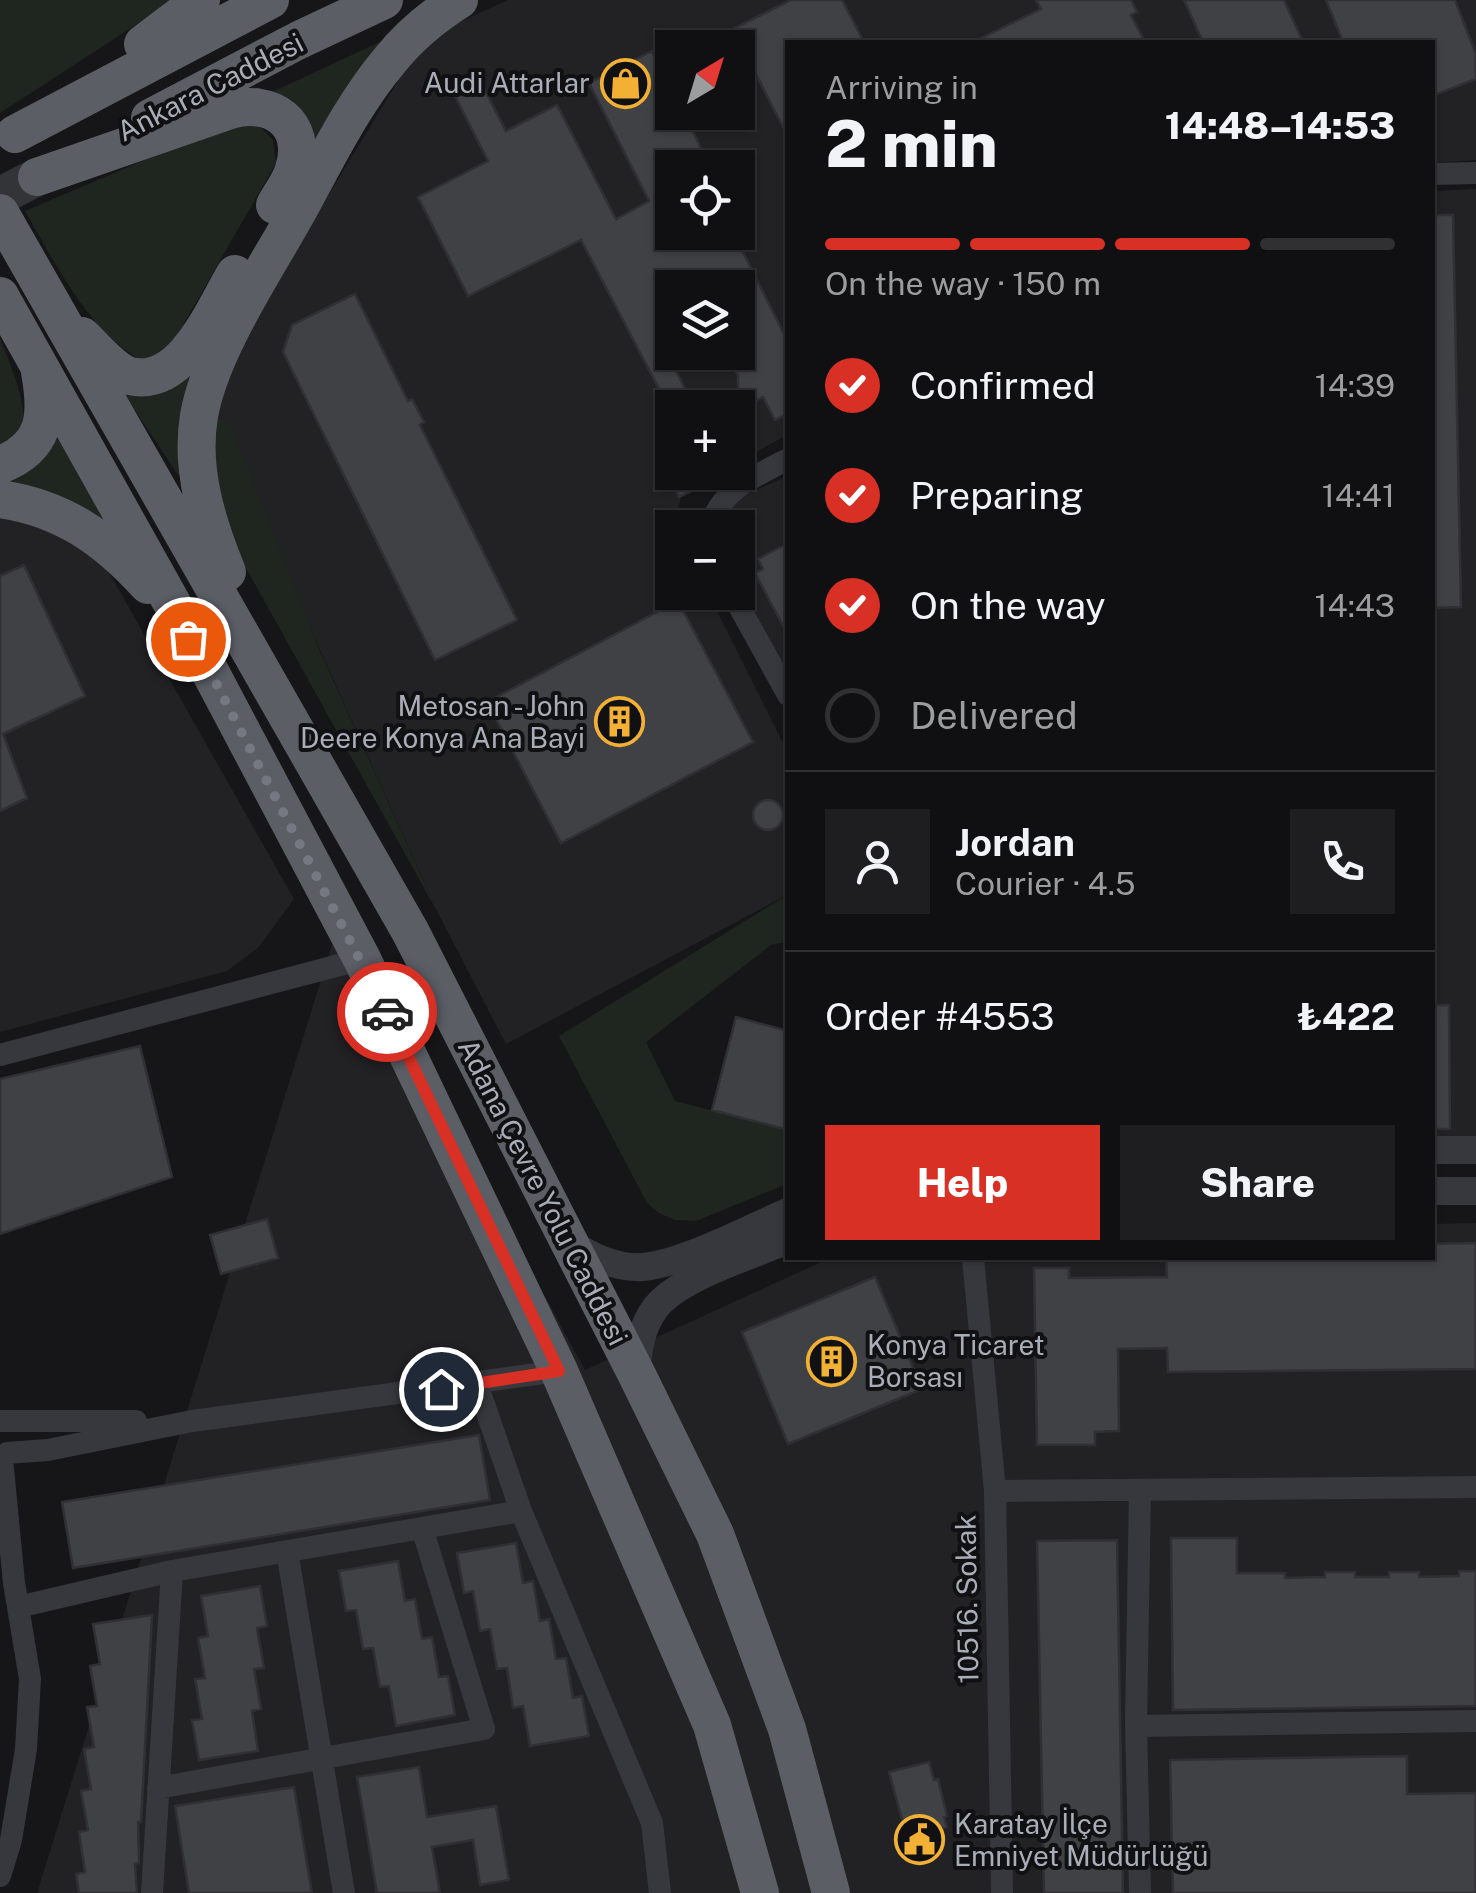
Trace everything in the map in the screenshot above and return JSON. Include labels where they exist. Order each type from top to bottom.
[{"type":"highway","name":"Ankara Caddesi","points":[[201,0],[15,134],[270,0]]},
{"type":"highway","name":"Ankara Caddesi","points":[[58,314],[128,376],[152,376],[188,354],[294,171],[294,133],[282,116],[266,106],[244,106],[37,177],[384,0]]},
{"type":"highway","points":[[286,712],[204,512],[199,416],[216,364],[242,310],[353,113],[388,62],[420,27],[459,0]]},
{"type":"highway","name":"Adana Çevre Yolu Caddesi","points":[[0,213],[410,930],[636,1373],[715,1534],[787,1729],[831,1893]]},
{"type":"highway","points":[[0,296],[206,664],[362,958],[559,1371],[712,1725],[760,1892]]},
{"type":"highway","points":[[0,466],[22,457],[44,420],[46,406],[38,360]]},
{"type":"highway","points":[[0,499],[62,515],[96,535],[152,589],[206,664]]},
{"type":"street","points":[[1435,174],[1476,173]]},
{"type":"street","points":[[716,510],[732,491],[785,461]]},
{"type":"street","points":[[741,610],[785,691]]},
{"type":"street","points":[[0,1055],[362,958]]},
{"type":"street","points":[[1435,1150],[1476,1150]]},
{"type":"street","points":[[1435,1191],[1476,1191]]},
{"type":"street","points":[[570,1243],[603,1260],[641,1267],[678,1258],[785,1213]]},
{"type":"street","points":[[636,1373],[638,1347],[657,1306],[692,1281],[785,1241]]},
{"type":"street","points":[[957,1260],[978,1304]]},
{"type":"street","name":"10516. Sokak","points":[[973,1260],[995,1491],[1002,1893]]},
{"type":"street","points":[[3,1457],[192,1420],[559,1371]]},
{"type":"street","points":[[477,1384],[521,1512],[652,1823],[660,1893]]},
{"type":"street","points":[[0,1876],[11,1840],[26,1749],[30,1679],[14,1583],[3,1457],[10,1439],[0,1421],[192,1420]]},
{"type":"street","points":[[995,1491],[1476,1487]]},
{"type":"street","points":[[1140,1490],[1136,1726],[1140,1893]]},
{"type":"street","points":[[18,1607],[172,1572],[521,1512]]},
{"type":"street","points":[[158,1788],[484,1729],[422,1528]]},
{"type":"street","points":[[0,1541],[14,1583]]},
{"type":"street","points":[[287,1552],[344,1893]]},
{"type":"street","points":[[152,1893],[172,1572]]},
{"type":"street","points":[[1136,1726],[1476,1721]]},
{"type":"shaded area","points":[[0,0],[174,0],[0,113]]},
{"type":"shaded area","points":[[508,0],[1476,0],[1476,160],[1435,163],[1435,40],[785,40],[785,436],[755,453],[755,390],[655,390],[655,490],[685,490],[677,510],[655,510],[655,610],[716,610],[785,747],[785,896],[506,1044],[439,915],[215,416],[231,362],[254,317],[404,71],[423,48],[449,27]]},
{"type":"shaded area","points":[[395,35],[305,169],[270,93]]},
{"type":"shaded area","points":[[229,124],[257,124],[273,140],[276,163],[167,353],[142,360],[123,349],[90,315],[25,211]]},
{"type":"shaded area","points":[[1476,189],[1476,1141],[1435,1142],[1435,191]]},
{"type":"shaded area","points":[[0,338],[18,386],[23,425],[20,434],[0,449]]},
{"type":"shaded area","points":[[206,349],[179,476],[122,391]]},
{"type":"shaded area","points":[[215,416],[230,424],[319,649],[439,915],[241,559],[214,480]]},
{"type":"shaded area","points":[[53,428],[114,525],[0,487]]},
{"type":"shaded area","points":[[785,477],[785,677],[749,610],[755,610],[755,510],[732,510],[735,500]]},
{"type":"shaded area","points":[[0,509],[98,553],[294,899],[258,948],[227,971],[0,1032]]},
{"type":"shaded area","points":[[785,896],[785,942],[771,945],[646,1042],[675,1101],[785,1129],[785,1185],[696,1221],[675,1220],[659,1213],[647,1203],[559,1036]]},
{"type":"shaded area","points":[[340,919],[585,1370],[826,1260],[1435,1260],[1435,1224],[1476,1223],[1476,1893],[37,1893]]},
{"type":"building","points":[[791,0],[842,0],[863,40],[785,40],[785,131],[755,72],[755,30],[734,30]]},
{"type":"building","points":[[1036,0],[1131,0],[1137,12],[1131,15],[1144,40],[977,40],[1041,9]]},
{"type":"building","points":[[1184,0],[1284,0],[1302,40],[1202,40]]},
{"type":"building","points":[[1326,0],[1455,0],[1476,54],[1476,79],[1435,95],[1435,40],[1342,40]]},
{"type":"building","points":[[652,51],[655,130],[692,130],[702,150],[655,150],[655,250],[742,250],[752,270],[655,270],[655,370],[675,370],[686,390],[660,390],[581,240],[468,296],[418,197],[488,161],[453,92],[479,79],[506,131],[557,105],[616,219],[649,201],[589,83]]},
{"type":"building","points":[[1435,215],[1453,215],[1461,607],[1435,608]]},
{"type":"building","points":[[755,276],[785,336],[785,415],[775,420],[763,397],[755,401],[755,390],[738,390],[735,370],[755,370]]},
{"type":"building","points":[[355,294],[408,401],[412,399],[424,422],[420,425],[517,620],[435,660],[283,352],[292,325]]},
{"type":"building","points":[[676,490],[694,490],[679,497]]},
{"type":"building","points":[[785,545],[785,629],[755,573],[763,569],[758,559]]},
{"type":"building","points":[[24,565],[85,696],[3,734],[27,798],[0,811],[0,576]]},
{"type":"building","name":"Metosan - John Deere Konya Ana Bayi","points":[[661,610],[683,610],[753,742],[561,843],[487,702]]},
{"type":"building","points":[[768,800],[779,804],[783,815],[779,826],[768,830],[757,826],[753,815],[757,804]]},
{"type":"building","points":[[1435,1005],[1449,1005],[1450,1129],[1435,1129]]},
{"type":"building","points":[[736,1017],[785,1030],[785,1129],[712,1110]]},
{"type":"building","points":[[140,1046],[172,1177],[0,1234],[0,1079]]},
{"type":"building","points":[[267,1219],[278,1258],[221,1274],[210,1235]]},
{"type":"building","points":[[1476,1243],[1476,1369],[1168,1372],[1167,1348],[1118,1349],[1119,1431],[1095,1432],[1095,1445],[1037,1445],[1034,1268],[1069,1268],[1069,1278],[1167,1277],[1166,1260],[1435,1260],[1435,1244]]},
{"type":"building","name":"Konya Ticaret Borsası","points":[[875,1277],[922,1389],[788,1444],[742,1332]]},
{"type":"building","points":[[479,1435],[490,1500],[73,1568],[62,1502]]},
{"type":"building","points":[[1171,1538],[1237,1538],[1237,1573],[1285,1573],[1285,1578],[1325,1577],[1325,1572],[1389,1577],[1389,1572],[1419,1572],[1419,1577],[1459,1576],[1459,1571],[1476,1571],[1476,1706],[1173,1710]]},
{"type":"building","points":[[1117,1540],[1123,1893],[1044,1893],[1037,1541]]},
{"type":"building","points":[[516,1543],[523,1583],[533,1581],[540,1621],[549,1619],[556,1659],[566,1658],[573,1698],[582,1696],[589,1736],[530,1746],[523,1706],[513,1708],[507,1668],[497,1669],[490,1629],[480,1631],[473,1591],[464,1593],[457,1553]]},
{"type":"building","points":[[398,1561],[405,1601],[415,1599],[422,1639],[432,1637],[439,1677],[448,1676],[455,1715],[396,1726],[389,1686],[380,1687],[373,1648],[363,1649],[356,1610],[346,1611],[339,1571]]},
{"type":"building","points":[[260,1586],[267,1626],[257,1628],[264,1668],[254,1669],[261,1709],[252,1711],[258,1751],[199,1760],[192,1720],[202,1719],[195,1679],[205,1678],[198,1638],[208,1636],[201,1596]]},
{"type":"building","points":[[152,1615],[138,1822],[139,1863],[135,1864],[137,1893],[79,1893],[76,1874],[85,1872],[79,1832],[88,1830],[81,1791],[91,1789],[84,1749],[94,1747],[87,1707],[97,1706],[90,1666],[100,1664],[93,1624]]},
{"type":"building","points":[[1407,1756],[1407,1794],[1476,1793],[1476,1893],[1173,1893],[1170,1760]]},
{"type":"building","points":[[929,1762],[934,1780],[938,1779],[947,1827],[907,1838],[889,1772]]},
{"type":"building","points":[[419,1767],[427,1817],[496,1806],[509,1880],[480,1885],[473,1840],[432,1847],[440,1893],[377,1893],[357,1777]]},
{"type":"building","points":[[294,1787],[312,1893],[189,1893],[175,1806]]},
{"type":"tunnel","points":[[0,196],[37,177]]},
{"type":"way so far","points":[[188,639],[206,664],[387,1012]]},
{"type":"place","name":"Audi Attarlar","points":[[625,83]]},
{"type":"place","name":"Metosan - John Deere Konya Ana Bayi","points":[[620,722]]},
{"type":"place","name":"Konya Ticaret Borsası","points":[[832,1361]]},
{"type":"place","name":"Karatay İlçe Emniyet Müdürlüğü","points":[[919,1840]]},
{"type":"route","points":[[387,1012],[559,1371],[441,1389]]}]
